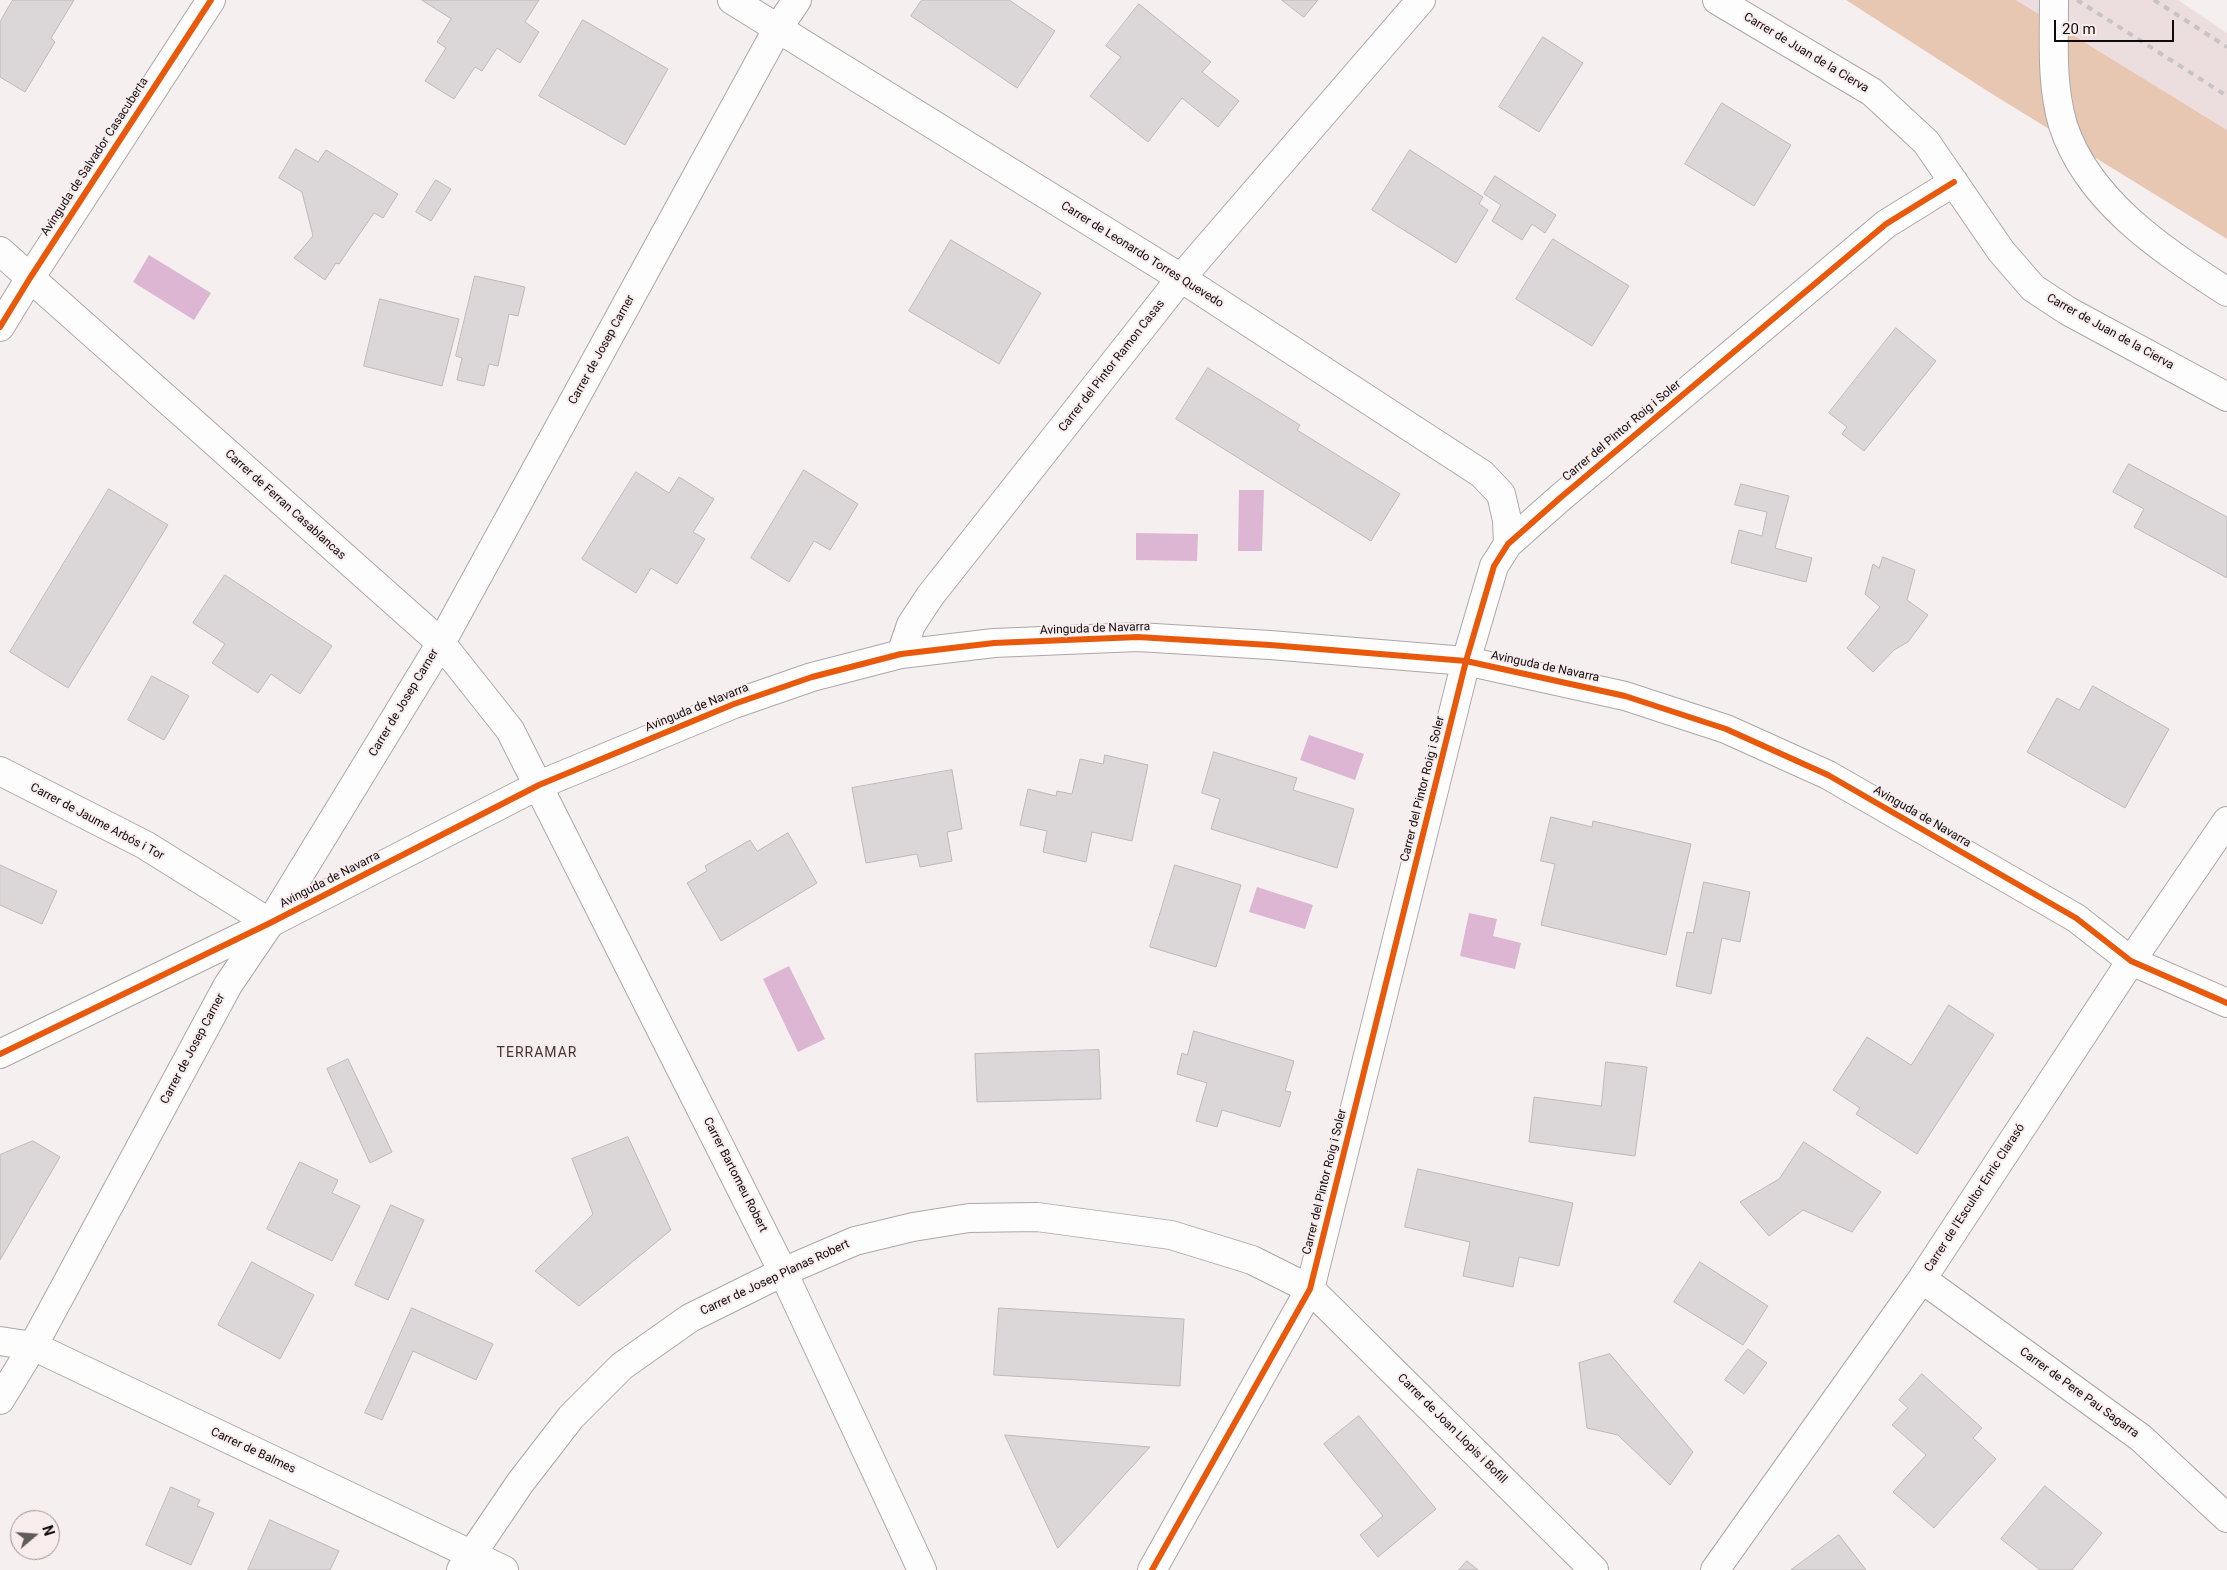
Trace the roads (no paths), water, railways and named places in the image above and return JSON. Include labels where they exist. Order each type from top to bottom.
[{"type":"street","name":"Avinguda de Salvador Casacuberta","points":[[0,327],[211,0]]},
{"type":"street","name":"Carrer de Leonardo Torres Quevedo","points":[[732,0],[1181,278],[1482,474],[1501,494],[1508,520],[1508,544]]},
{"type":"street","name":"Carrer de Josep Carner","points":[[0,1400],[33,1346],[228,985],[270,923],[441,643],[778,28],[797,0]]},
{"type":"street","name":"Carrer del Pintor Ramon Casas","points":[[901,654],[912,625],[930,596],[1181,278],[1421,0]]},
{"type":"street","name":"Carrer de Juan de la Cierva","points":[[1717,0],[1872,92],[1926,142],[2001,251],[2033,288],[2068,311],[2227,397]]},
{"type":"street","points":[[2054,0],[2054,49],[2059,104],[2064,126],[2095,187],[2124,216],[2174,257],[2227,292]]},
{"type":"street","name":"Carrer del Pintor Roig i Soler","points":[[1152,1570],[1310,1288],[1466,661],[1494,566],[1508,544],[1560,498],[1886,224],[1954,182]]},
{"type":"street","name":"Carrer de Ferran Casablancas","points":[[0,251],[441,643],[510,730],[540,784]]},
{"type":"street","name":"Avinguda de Navarra","points":[[0,1054],[270,923],[540,784],[734,704],[812,678],[901,654],[994,643],[1138,637],[1270,645],[1466,661],[1625,696],[1726,729],[1828,776],[2076,918],[2131,961],[2227,1003]]},
{"type":"street","name":"Carrer de Jaume Arbós i Tor","points":[[0,771],[145,845],[270,923]]},
{"type":"street","name":"Carrer Bartomeu Robert","points":[[540,784],[783,1272],[922,1570]]},
{"type":"street","name":"Carrer de l'Escultor Enric Clarasó","points":[[1715,1570],[1922,1279],[2131,961],[2227,820]]},
{"type":"street","name":"Carrer de Josep Planas Robert","points":[[466,1562],[520,1483],[571,1417],[622,1366],[690,1318],[783,1272],[855,1241],[913,1227],[969,1218],[1037,1217],[1172,1235],[1252,1260],[1310,1288]]},
{"type":"street","name":"Carrer de Pere Pau Sagarra","points":[[1922,1279],[2141,1438],[2227,1518]]},
{"type":"street","name":"Carrer de Joan Llopis i Bofill","points":[[1310,1288],[1594,1570]]},
{"type":"street","name":"Carrer de Balmes","points":[[0,1341],[33,1346],[466,1562],[504,1570]]},
{"type":"railway","points":[[2077,0],[2227,96]]},
{"type":"railway","points":[[2154,0],[2227,47]]},
{"type":"district","name":"TERRAMAR","points":[[537,1053]]}]
